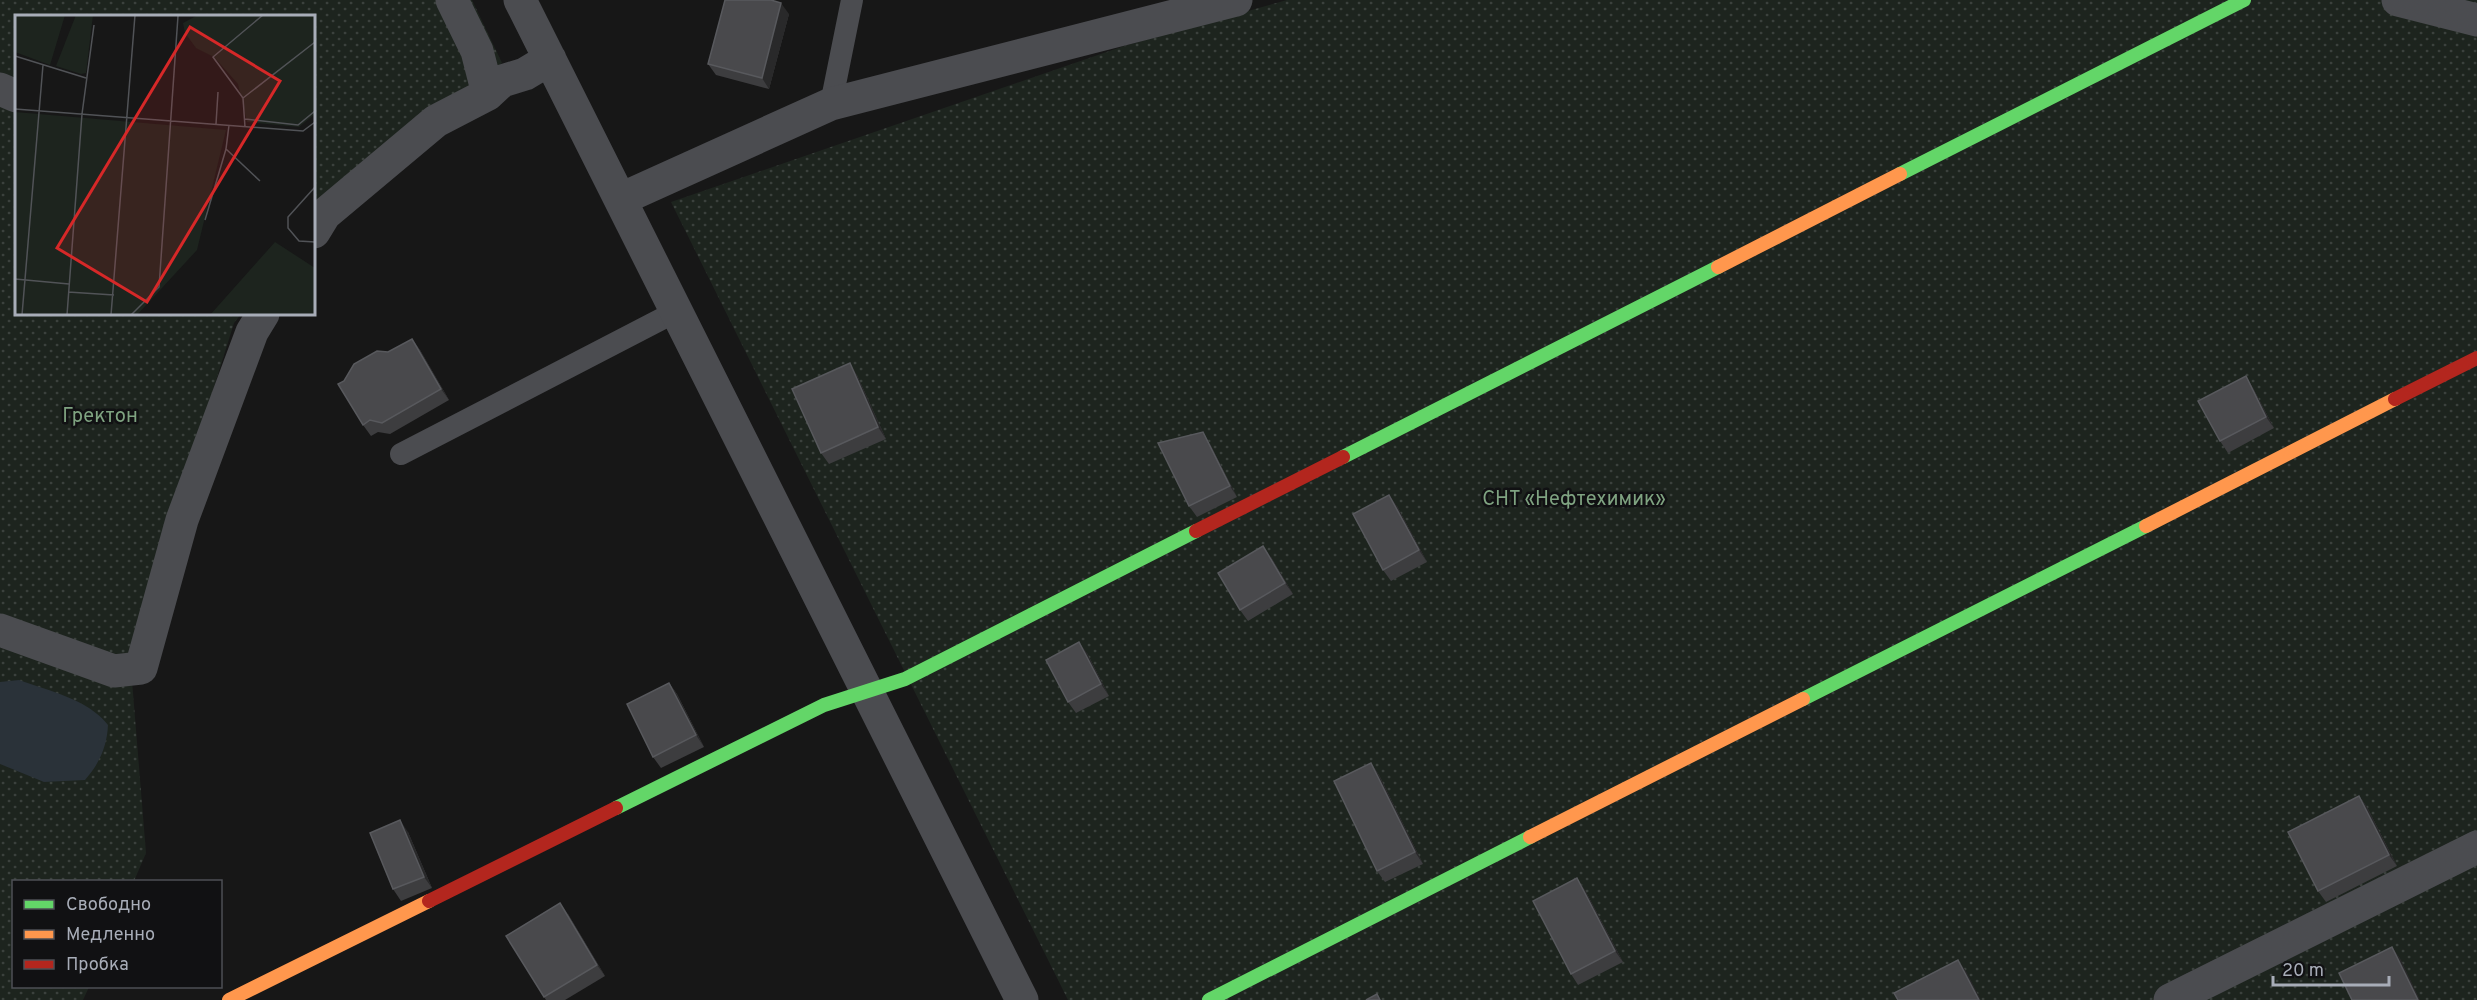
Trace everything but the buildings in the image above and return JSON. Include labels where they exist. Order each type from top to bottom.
[{"type":"street","points":[[452,0],[477,51],[488,94]]},
{"type":"street","points":[[520,0],[1023,1000]]},
{"type":"street","points":[[621,199],[831,104],[1236,0]]},
{"type":"street","points":[[228,1000],[824,705],[905,679],[2244,0]]},
{"type":"street","points":[[2398,0],[2477,20]]},
{"type":"street","points":[[317,219],[436,121],[488,94],[502,81],[525,74],[550,59]]},
{"type":"street","points":[[0,89],[15,96]]},
{"type":"street","points":[[0,630],[114,671],[141,668],[182,520],[252,332],[262,315]]},
{"type":"street","points":[[1209,1000],[2477,358]]},
{"type":"street","points":[[2170,1000],[2477,847]]},
{"type":"lane","points":[[831,104],[852,0]]},
{"type":"lane","points":[[402,454],[677,311]]},
{"type":"green space","name":"Гректон","points":[[0,0],[472,0],[502,63],[330,190],[315,212],[315,15],[15,15],[15,315],[240,315],[234,323],[130,656],[146,853],[134,880],[12,880],[12,988],[89,988],[83,1000],[0,1000]]},
{"type":"green space","name":"СНТ «Нефтехимик»","points":[[1287,0],[2477,0],[2477,1000],[1068,1000],[671,202],[1124,46]]},
{"type":"shaded area","points":[[19,680],[79,702],[100,716],[108,725],[101,755],[85,780],[44,782],[0,764],[0,682]]},
{"type":"traffic: fast","points":[[1900,174],[2244,0]]},
{"type":"traffic: fast","points":[[1343,457],[1718,267]]},
{"type":"traffic: fast","points":[[1803,699],[2146,526]]},
{"type":"traffic: fast","points":[[616,808],[824,705],[905,679],[1196,531]]},
{"type":"traffic: fast","points":[[1209,1000],[1530,837]]},
{"type":"traffic: slow","points":[[1718,267],[1900,174]]},
{"type":"traffic: slow","points":[[2146,526],[2395,399]]},
{"type":"traffic: slow","points":[[1530,837],[1803,699]]},
{"type":"traffic: slow","points":[[229,1000],[429,901]]},
{"type":"traffic: jam","points":[[2395,399],[2477,358]]},
{"type":"traffic: jam","points":[[1196,531],[1343,457]]},
{"type":"traffic: jam","points":[[429,901],[616,808]]}]
